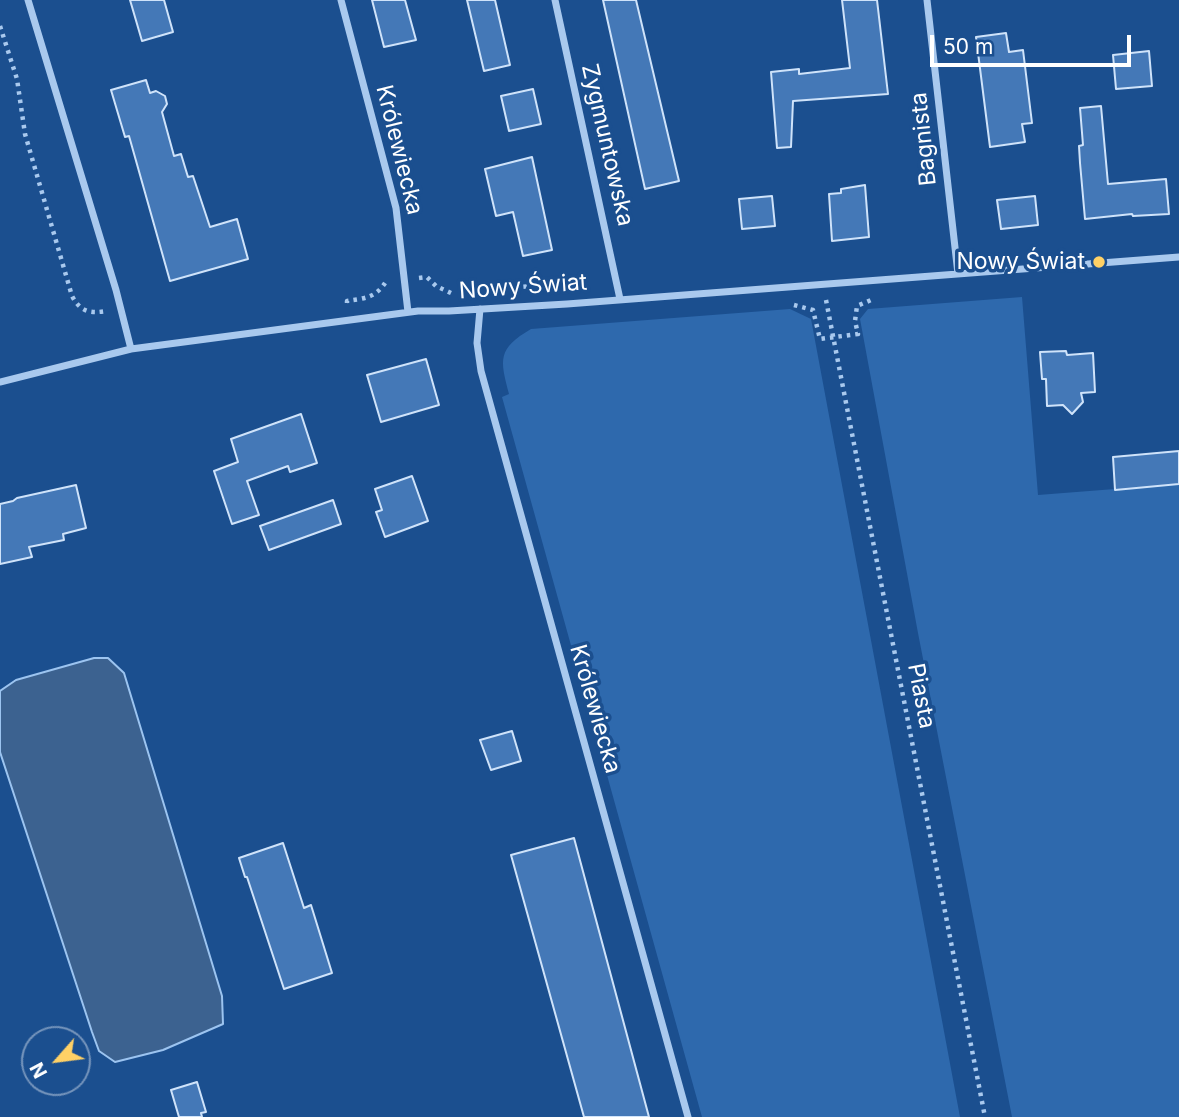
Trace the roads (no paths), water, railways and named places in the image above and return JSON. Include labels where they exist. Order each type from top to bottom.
[{"type":"street","points":[[28,0],[131,349]]},
{"type":"street","name":"Królewiecka","points":[[341,0],[396,208],[408,312]]},
{"type":"street","name":"Zygmuntowska","points":[[555,0],[621,299]]},
{"type":"street","name":"Bagnista","points":[[928,0],[958,274]]},
{"type":"street","name":"Nowy Świat","points":[[0,382],[131,349],[408,312],[621,299],[1179,257]]},
{"type":"street","name":"Królewiecka","points":[[480,309],[477,343],[481,371],[688,1117]]},
{"type":"place","name":"Nowy Świat","points":[[1099,262]]}]
